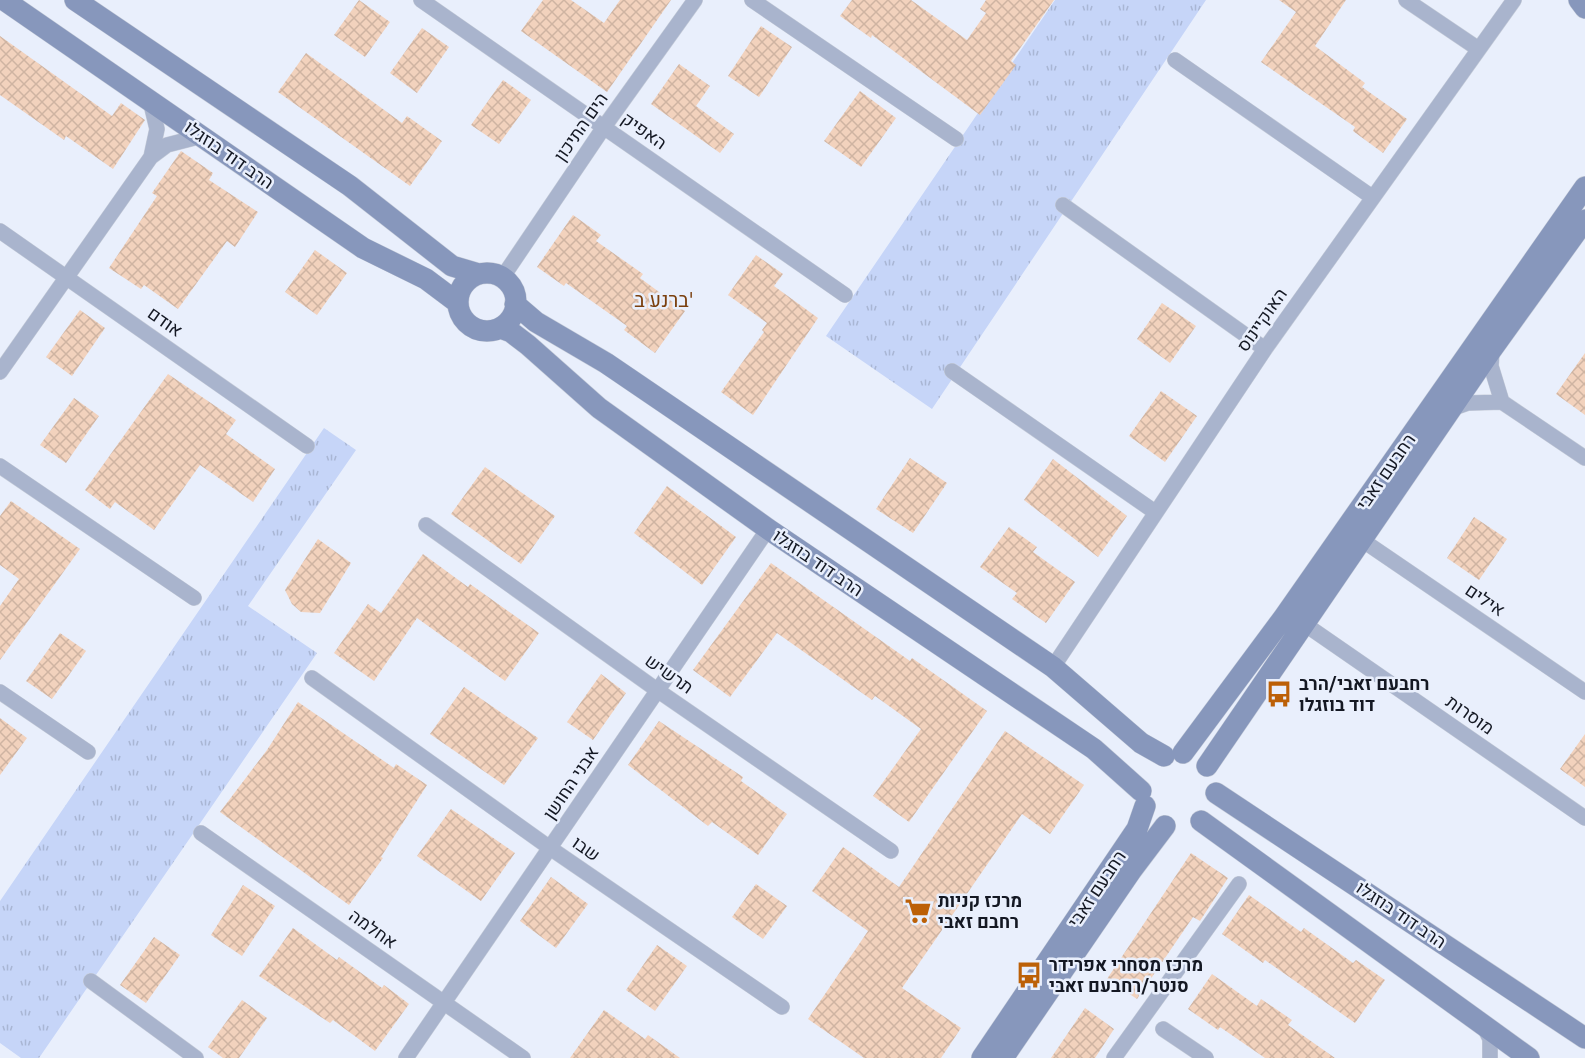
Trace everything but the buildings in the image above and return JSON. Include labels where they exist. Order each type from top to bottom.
[{"type":"street","name":"הרב דוד בוזגלו","points":[[4,0],[363,248],[426,279],[458,303]]},
{"type":"street","points":[[75,0],[350,186],[452,266],[502,278],[511,286],[515,304],[508,321],[491,331],[472,327],[460,312],[458,303],[464,284],[479,274]]},
{"type":"street","name":"האפיק","points":[[421,0],[845,295]]},
{"type":"street","name":"הים התיכון","points":[[502,278],[604,127],[695,0]]},
{"type":"street","points":[[753,0],[956,139]]},
{"type":"street","points":[[1406,0],[1477,48]]},
{"type":"street","name":"האוקיינוס","points":[[1053,667],[1265,349],[1477,48],[1515,0]]},
{"type":"street","points":[[1579,0],[1585,8]]},
{"type":"street","points":[[1175,60],[1372,197]]},
{"type":"street","points":[[150,99],[157,129],[151,157]]},
{"type":"street","points":[[0,372],[151,157],[167,145],[183,138],[202,136]]},
{"type":"street","name":"רחבעם זאבי","points":[[1174,755],[1284,617],[1585,187]]},
{"type":"street","points":[[1063,205],[1265,349]]},
{"type":"street","name":"אודם","points":[[0,231],[307,446]]},
{"type":"street","name":"רחבעם זאבי","points":[[1207,766],[1492,349],[1582,233]]},
{"type":"street","points":[[515,304],[536,322],[622,374],[1053,667],[1141,743],[1174,755],[1200,760],[1207,766],[1215,781],[1216,793],[1212,809],[1201,821],[1187,828],[1165,826],[1155,820],[1143,799],[1148,770],[1174,755]]},
{"type":"street","name":"הרב דוד בוזגלו","points":[[500,327],[528,345],[599,408],[768,529],[1094,750],[1143,799]]},
{"type":"street","points":[[1492,349],[1492,372],[1502,402]]},
{"type":"street","points":[[952,371],[1155,512]]},
{"type":"street","points":[[1451,409],[1468,403],[1502,402],[1585,458]]},
{"type":"street","points":[[0,466],[194,598]]},
{"type":"street","name":"תרשיש","points":[[426,525],[657,690],[891,851]]},
{"type":"street","name":"אבני החושן","points":[[406,1058],[768,529]]},
{"type":"street","name":"אילים","points":[[1362,540],[1585,692]]},
{"type":"street","name":"מוסרות","points":[[1303,623],[1585,818]]},
{"type":"street","name":"שבו","points":[[312,678],[550,848],[782,1007]]},
{"type":"street","points":[[0,692],[88,752]]},
{"type":"street","name":"הרב דוד בוזגלו","points":[[1216,793],[1585,1038]]},
{"type":"street","name":"רחבעם זאבי","points":[[982,1058],[1137,830],[1143,799]]},
{"type":"street","points":[[1201,821],[1529,1058]]},
{"type":"street","name":"רחבעם זאבי","points":[[1003,1058],[1131,871],[1165,826]]},
{"type":"street","name":"אחלמה","points":[[201,832],[523,1058]]},
{"type":"street","points":[[1114,1058],[1239,884]]},
{"type":"street","points":[[92,981],[196,1058]]},
{"type":"street","points":[[1484,1027],[1490,1039],[1490,1058]]},
{"type":"street","points":[[1163,1029],[1206,1058]]},
{"type":"green space","points":[[1055,0],[1206,0],[932,409],[826,336]]},
{"type":"green space","points":[[324,428],[356,450],[248,606],[317,653],[39,1058],[21,1058],[0,1043],[0,901]]},
{"type":"place","name":"רחבעם זאבי/הרב דוד בוזגלו","points":[[1279,694]]},
{"type":"place","name":"מרכז קניות רחבם זאבי","points":[[918,911]]},
{"type":"place","name":"מרכז מסחרי אפרידר סנטר/רחבעם זאבי","points":[[1029,975]]},
{"type":"district","name":"ברנע ב'","points":[[664,300]]}]
